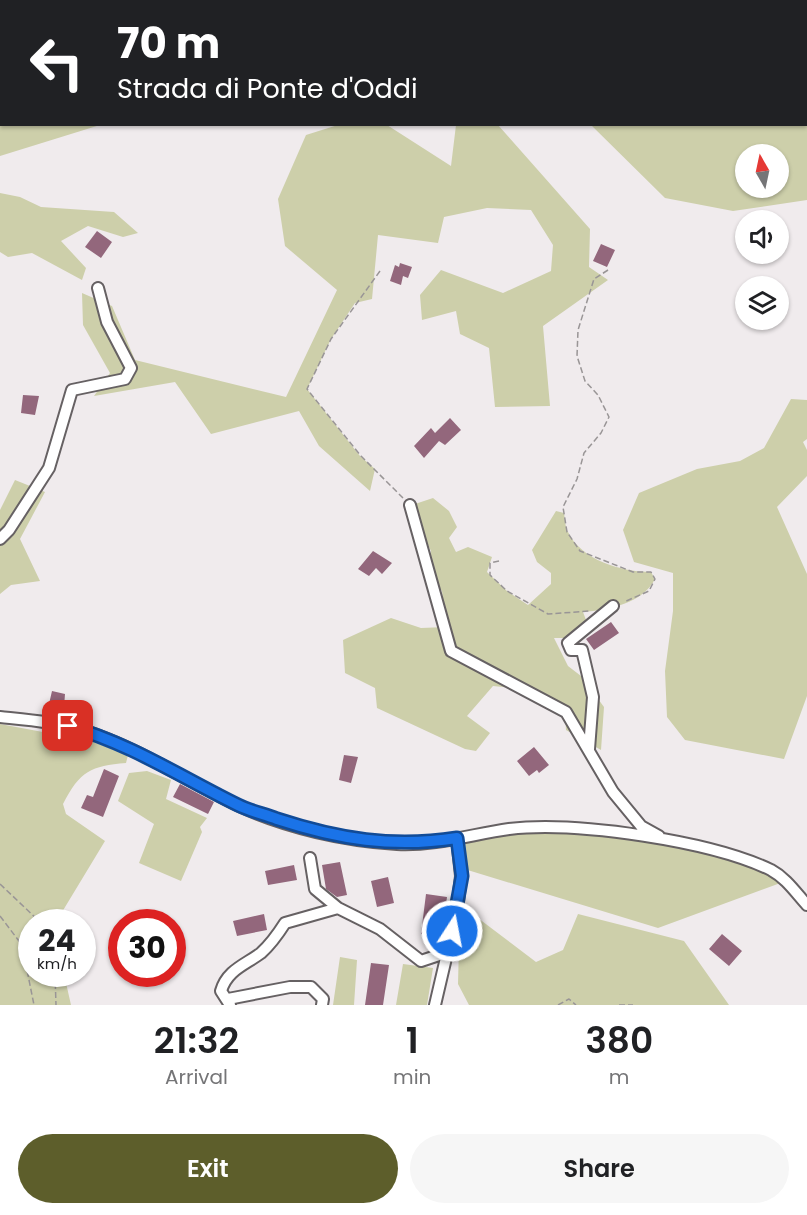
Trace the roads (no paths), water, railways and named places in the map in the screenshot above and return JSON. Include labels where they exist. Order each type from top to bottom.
[{"type":"street","points":[[0,539],[9,530],[49,468],[72,390],[125,380],[131,369],[107,322],[98,288]]},
{"type":"street","points":[[410,505],[451,651],[566,712],[613,792],[641,826],[665,839]]},
{"type":"street","points":[[589,750],[593,697],[582,650],[571,650],[568,642],[613,606]]},
{"type":"street","points":[[0,717],[50,722],[87,731],[240,806],[318,832],[396,844],[540,827],[665,839],[717,851],[772,871],[786,881],[807,905]]},
{"type":"street","points":[[435,1005],[462,876],[457,838]]},
{"type":"street","points":[[310,858],[315,890],[338,908],[380,929],[421,960],[447,952]]},
{"type":"street","points":[[322,1005],[323,999],[311,987],[290,987],[229,1002],[221,991],[224,981],[232,971],[261,953],[276,938],[285,923],[338,908]]}]
